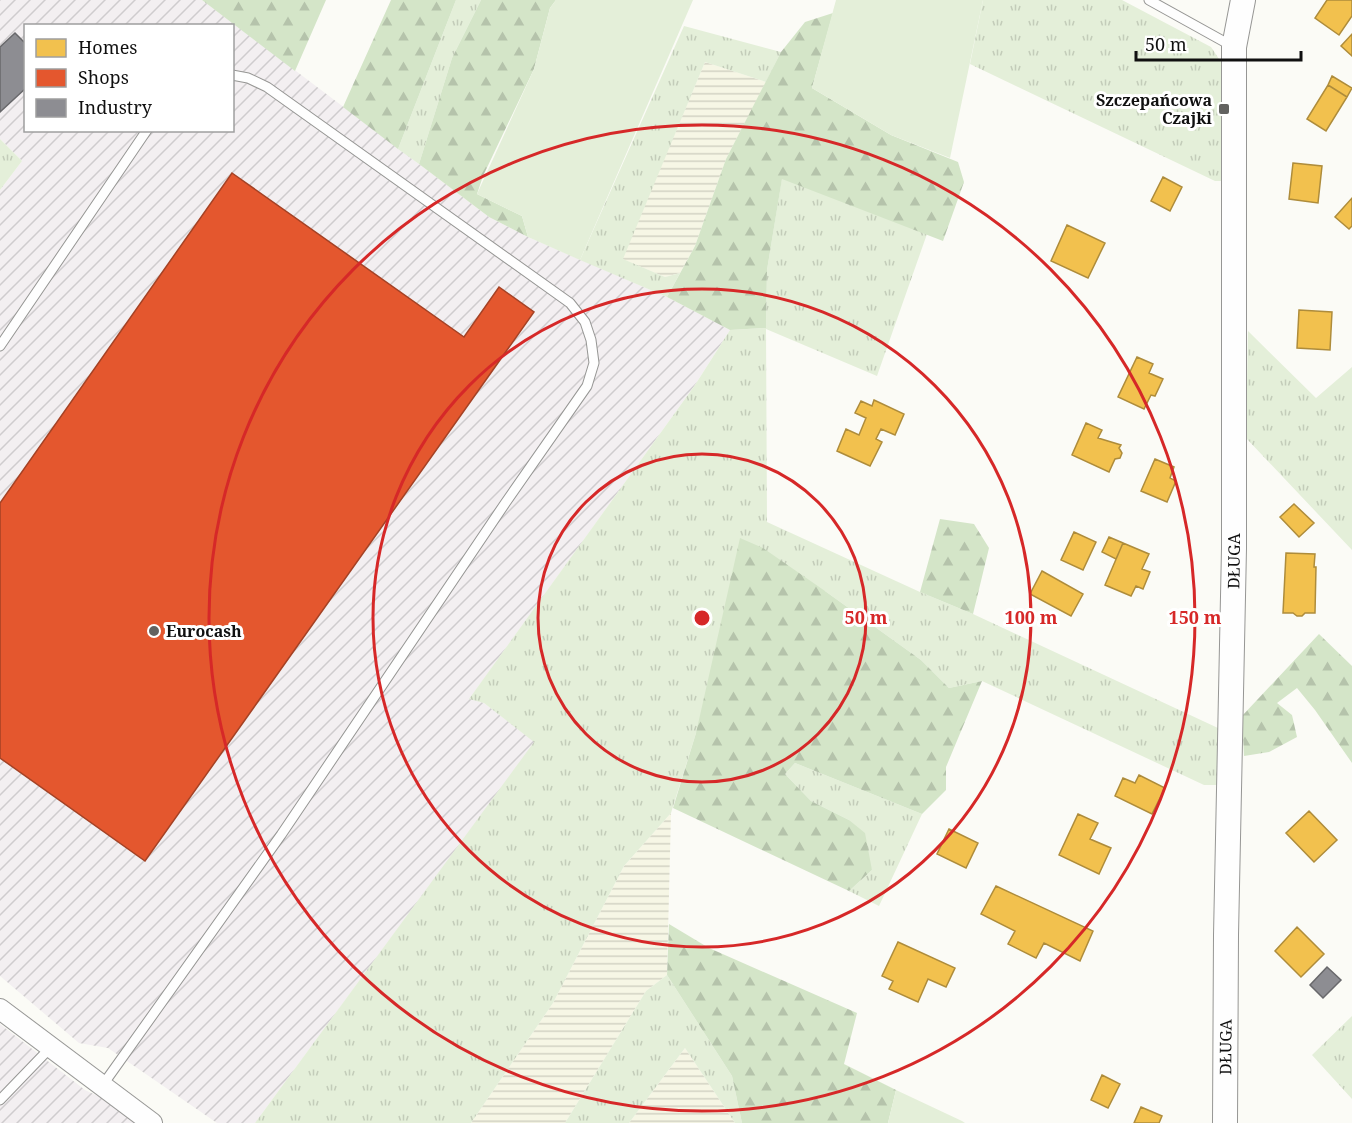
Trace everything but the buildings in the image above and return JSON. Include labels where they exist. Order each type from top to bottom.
[{"type":"street","name":"DŁUGA","points":[[1225,1123],[1226,935],[1234,548],[1234,47],[1243,0]]},
{"type":"street","points":[[0,1009],[152,1123]]},
{"type":"lane","points":[[1149,0],[1234,47]]},
{"type":"lane","points":[[102,1086],[280,835],[587,386],[594,363],[591,340],[585,322],[570,303],[267,87],[248,78],[234,75]]},
{"type":"lane","points":[[0,346],[146,132]]},
{"type":"lane","points":[[0,1100],[51,1047]]},
{"type":"shaded area","points":[[0,0],[202,0],[234,24],[24,24],[24,132],[234,132],[234,24],[489,217],[528,237],[667,297],[730,330],[695,385],[470,698],[484,703],[535,742],[255,1123],[217,1123],[108,1048],[79,1043],[0,976],[0,190],[22,161],[0,139]]},
{"type":"shaded area","points":[[0,1024],[85,1090],[100,1097],[134,1123],[0,1123]]},
{"type":"green space","points":[[202,0],[326,0],[295,71]]},
{"type":"green space","points":[[391,0],[456,0],[398,149],[343,107]]},
{"type":"green space","points":[[456,0],[481,0],[452,58],[419,164],[398,149]]},
{"type":"green space","points":[[481,0],[556,0],[550,8],[534,69],[483,176],[477,194],[522,216],[528,237],[489,217],[419,164],[452,58]]},
{"type":"green space","points":[[556,0],[693,0],[580,260],[528,237],[522,216],[477,194],[534,69],[550,8]]},
{"type":"green space","points":[[836,0],[983,0],[950,158],[891,135],[812,88]]},
{"type":"green space","points":[[983,0],[1122,0],[1211,47],[1223,65],[1226,181],[1215,181],[970,64]]},
{"type":"green space","points":[[833,13],[812,88],[891,135],[958,162],[964,182],[943,241],[782,179],[767,270],[766,328],[730,330],[667,297],[695,246],[726,159],[781,52],[805,22]]},
{"type":"green space","points":[[684,26],[781,52],[766,82],[705,62],[623,259],[665,277],[680,273],[667,297],[580,260]]},
{"type":"green space","points":[[705,62],[766,82],[726,159],[695,246],[680,273],[665,277],[622,259]]},
{"type":"green space","points":[[0,139],[22,161],[0,190]]},
{"type":"green space","points":[[782,178],[927,234],[877,376],[766,329],[767,522],[973,614],[1218,728],[1220,785],[1204,785],[982,681],[949,688],[921,660],[825,591],[696,733],[671,813],[624,866],[553,1003],[471,1123],[255,1123],[534,742],[484,703],[469,699],[695,385],[730,330],[766,328],[767,270]]},
{"type":"green space","points":[[1248,331],[1316,398],[1352,367],[1352,550],[1246,438]]},
{"type":"green space","points":[[940,519],[974,524],[989,548],[973,614],[920,592]]},
{"type":"green space","points":[[740,538],[763,548],[825,591],[921,660],[949,688],[982,681],[946,767],[946,790],[922,814],[795,763],[785,774],[811,801],[849,820],[865,833],[872,870],[849,891],[673,808],[696,733]]},
{"type":"green space","points":[[1319,634],[1352,666],[1352,763],[1297,688],[1277,703],[1292,715],[1297,737],[1269,752],[1244,756],[1242,716]]},
{"type":"green space","points":[[795,763],[922,814],[879,906],[849,891],[872,870],[849,820],[811,801],[785,774]]},
{"type":"green space","points":[[671,813],[667,975],[646,991],[565,1123],[471,1123],[553,1003],[624,866]]},
{"type":"green space","points":[[669,924],[709,948],[857,1013],[844,1064],[896,1090],[888,1123],[742,1123],[732,1076],[667,975]]},
{"type":"green space","points":[[667,975],[732,1076],[742,1123],[735,1123],[685,1048],[629,1123],[565,1123],[646,991]]},
{"type":"green space","points":[[1352,1016],[1352,1099],[1312,1055]]},
{"type":"green space","points":[[685,1048],[735,1123],[629,1123]]},
{"type":"green space","points":[[896,1090],[962,1121],[965,1123],[888,1123]]},
{"type":"place","name":"Szczepańcowa Czajki","points":[[1224,109]]},
{"type":"place","name":"Eurocash","points":[[154,631]]}]
